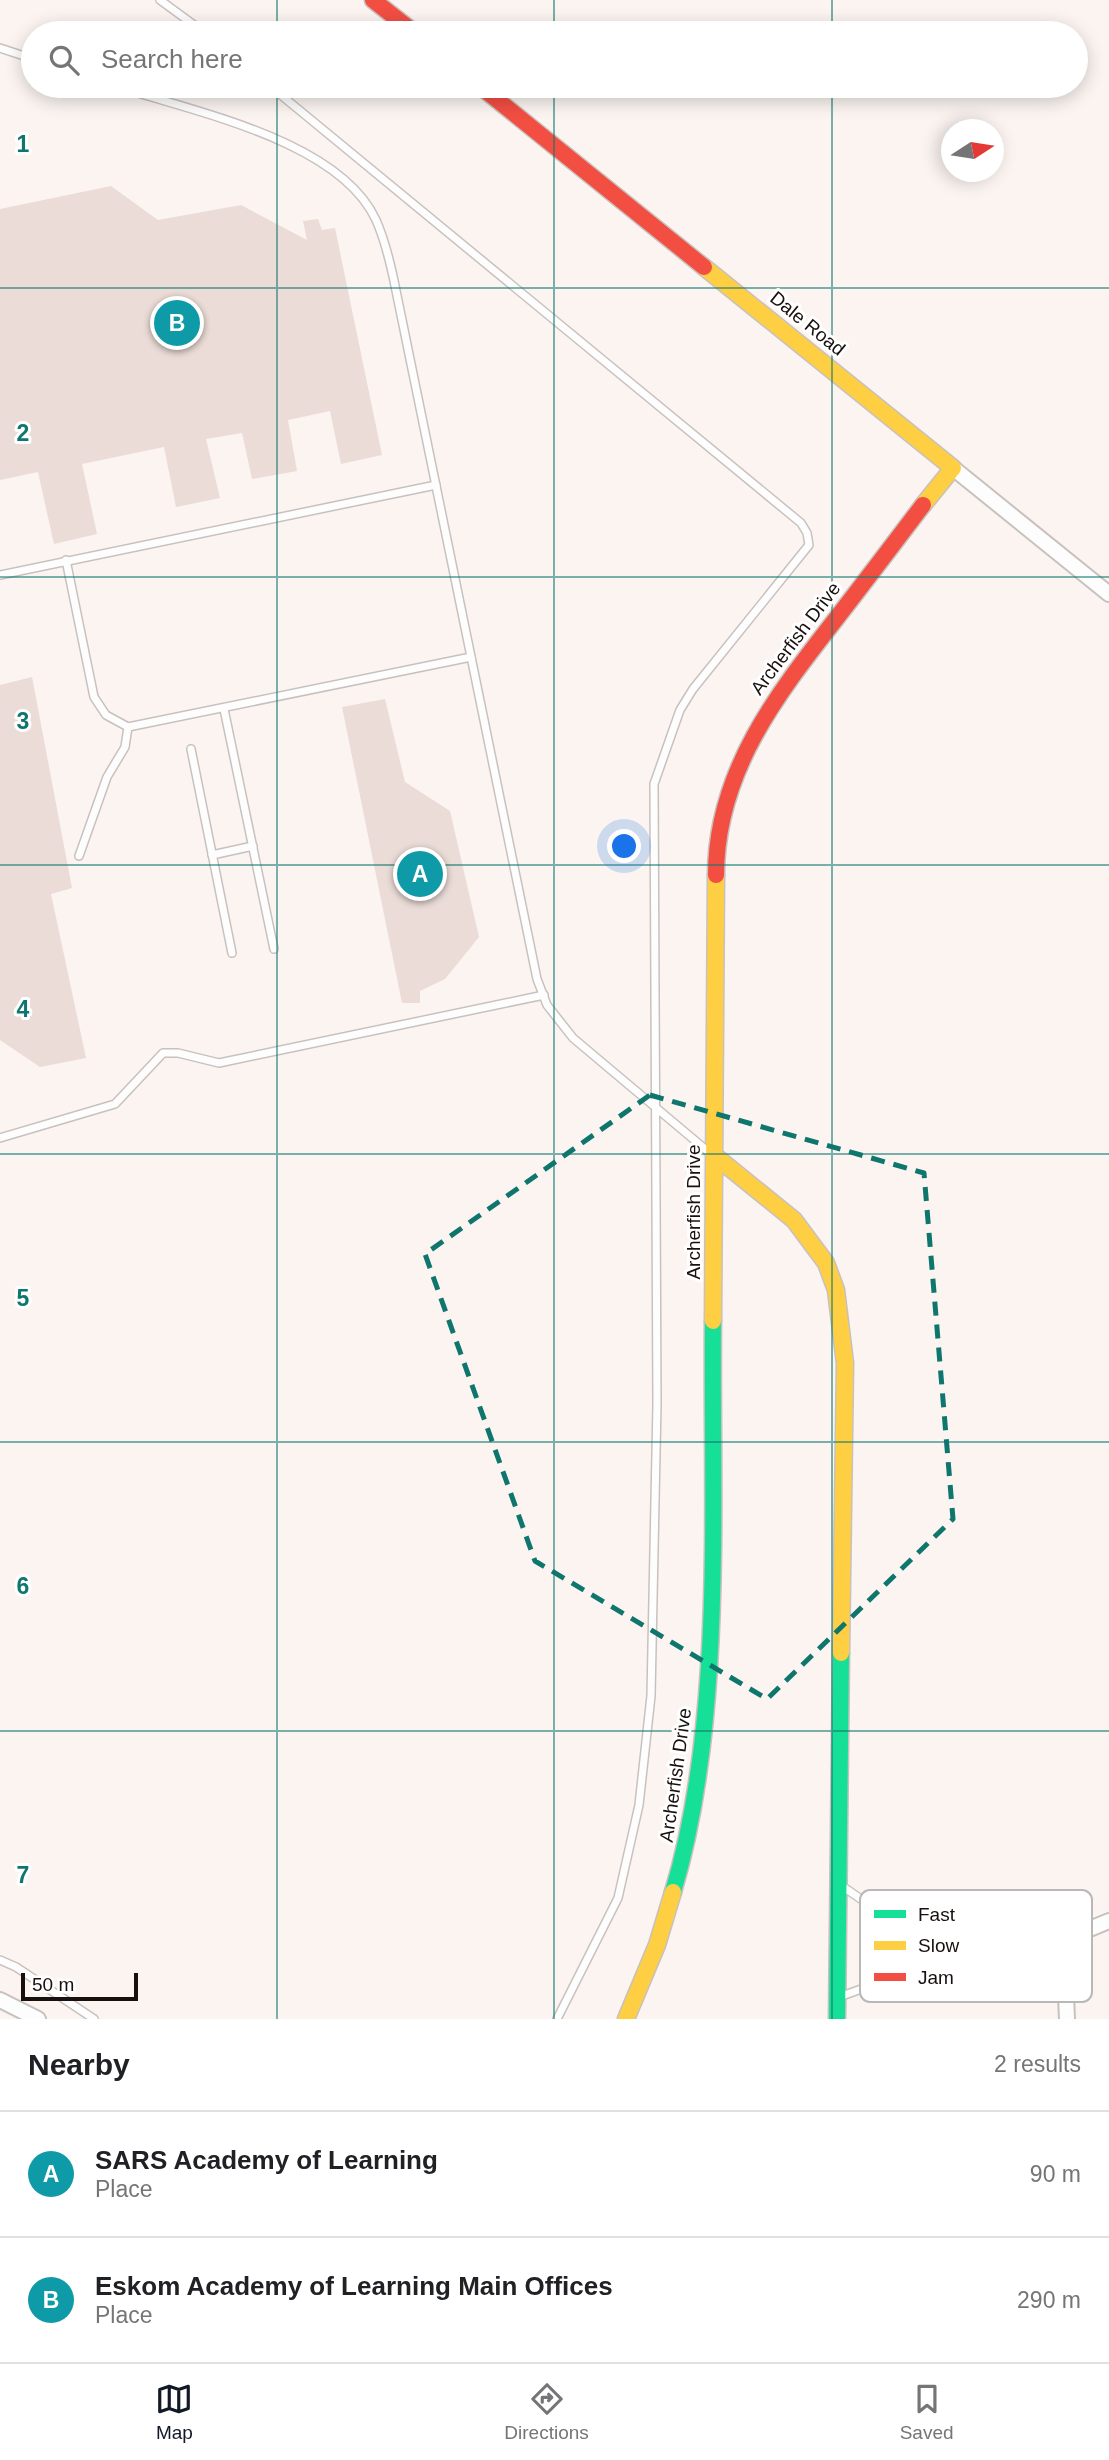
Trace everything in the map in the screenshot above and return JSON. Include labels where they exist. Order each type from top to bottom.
[{"type":"street","points":[[373,0],[400,21]]},
{"type":"street","name":"Dale Road","points":[[495,98],[1109,594]]},
{"type":"street","name":"Archerfish Drive","points":[[626,2019],[653,1960],[673,1900],[695,1804],[704,1741],[708,1678],[717,848],[731,776],[744,746],[769,706],[953,468]]},
{"type":"street","points":[[715,1156],[773,1200],[803,1228],[826,1261],[842,1306],[845,1363],[837,2019]]},
{"type":"street","points":[[1092,1928],[1109,1921]]},
{"type":"street","points":[[0,2000],[38,2019]]},
{"type":"lane","points":[[160,0],[189,21]]},
{"type":"lane","points":[[0,48],[21,55]]},
{"type":"lane","points":[[151,98],[296,147],[333,168],[362,198],[375,218],[387,253],[528,942],[544,995],[555,1017],[573,1038],[715,1156]]},
{"type":"lane","points":[[285,98],[780,505],[807,533],[810,545],[687,698],[654,784],[657,1404],[651,1682],[641,1791],[618,1898],[557,2019]]},
{"type":"lane","points":[[0,575],[436,485]]},
{"type":"lane","points":[[66,560],[94,697],[106,715],[128,727],[471,657]]},
{"type":"lane","points":[[224,709],[274,949]]},
{"type":"lane","points":[[79,856],[107,777],[127,743],[128,727]]},
{"type":"lane","points":[[191,749],[232,953]]},
{"type":"lane","points":[[212,855],[253,846]]},
{"type":"lane","points":[[0,1138],[115,1104],[163,1054],[178,1053],[219,1063],[544,995]]},
{"type":"lane","points":[[839,1883],[860,1898]]},
{"type":"lane","points":[[0,1960],[16,1967],[94,2019]]},
{"type":"lane","points":[[838,1997],[860,1989]]},
{"type":"highlighted area","points":[[650,1095],[924,1173],[953,1519],[767,1699],[535,1561],[425,1254]]},
{"type":"building","points":[[111,186],[158,220],[241,205],[307,240],[303,221],[318,219],[322,230],[335,228],[382,455],[341,464],[330,411],[288,420],[297,471],[252,479],[242,433],[206,439],[220,498],[176,507],[164,447],[82,464],[97,534],[54,544],[38,472],[0,480],[0,209]]},
{"type":"building","points":[[32,677],[72,888],[51,894],[86,1058],[40,1067],[0,1040],[0,685]]},
{"type":"building","points":[[385,699],[405,782],[450,811],[479,937],[445,979],[420,991],[420,1003],[402,1003],[342,707]]},
{"type":"traffic: fast","points":[[673,1892],[690,1825],[701,1755],[708,1683],[712,1609],[713,1321]]},
{"type":"traffic: fast","points":[[837,2019],[841,1653]]},
{"type":"traffic: slow","points":[[704,267],[953,468],[923,505]]},
{"type":"traffic: slow","points":[[713,1321],[716,875]]},
{"type":"traffic: slow","points":[[715,1156],[794,1220],[826,1263],[836,1290],[845,1363],[841,1653]]},
{"type":"traffic: slow","points":[[626,2019],[657,1945],[673,1892]]},
{"type":"traffic: jam","points":[[373,0],[400,21]]},
{"type":"traffic: jam","points":[[495,98],[704,267]]},
{"type":"traffic: jam","points":[[716,875],[719,837],[727,801],[755,735],[794,674],[923,505]]},
{"type":"place","name":"Eskom Academy of Learning Main Offices","points":[[177,323]]},
{"type":"place","name":"SARS Academy of Learning","points":[[420,874]]}]
